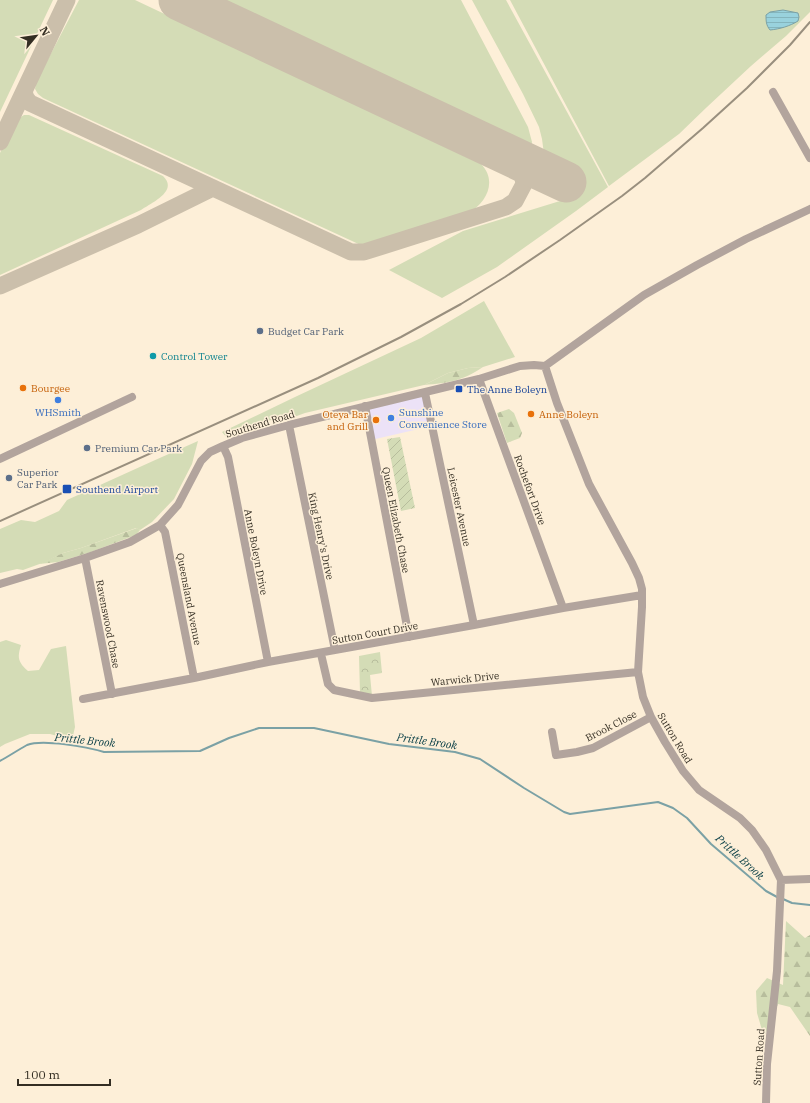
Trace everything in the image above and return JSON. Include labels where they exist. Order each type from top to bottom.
[{"type":"street","points":[[773,92],[810,158]]},
{"type":"street","points":[[545,366],[644,295],[739,243],[810,209]]},
{"type":"street","name":"Southend Road","points":[[0,584],[85,558],[130,542],[160,525],[178,505],[201,461],[210,452],[242,438],[364,406],[425,393],[479,379],[520,366],[534,364],[545,366]]},
{"type":"street","name":"Sutton Road","points":[[545,366],[557,403],[589,484],[632,563],[641,584],[642,595],[638,672],[643,697],[650,717],[683,771],[699,790],[740,818],[752,830],[766,850],[781,880],[777,971],[767,1064],[766,1103]]},
{"type":"street","name":"Rochefort Drive","points":[[479,379],[563,608]]},
{"type":"street","name":"Leicester Avenue","points":[[425,393],[474,625]]},
{"type":"street","points":[[0,459],[132,397]]},
{"type":"street","name":"Queen Elizabeth Chase","points":[[364,406],[409,636]]},
{"type":"street","name":"King Henry's Drive","points":[[289,425],[334,650]]},
{"type":"street","name":"Anne Boleyn Drive","points":[[223,446],[228,457],[268,662]]},
{"type":"street","name":"Queensland Avenue","points":[[160,525],[165,532],[194,678]]},
{"type":"street","name":"Ravenswood Chase","points":[[85,558],[112,694]]},
{"type":"street","name":"Sutton Court Drive","points":[[83,699],[268,662],[321,654],[334,650],[409,636],[642,595]]},
{"type":"street","name":"Warwick Drive","points":[[321,654],[328,684],[334,690],[372,698],[638,672]]},
{"type":"street","name":"Brook Close","points":[[552,732],[556,755],[577,752],[593,748],[650,717]]},
{"type":"street","points":[[781,880],[810,879]]},
{"type":"shaded area","points":[[425,393],[432,426],[371,440],[365,406]]},
{"type":"green space","points":[[0,0],[53,0],[0,112]]},
{"type":"green space","points":[[79,0],[135,0],[481,164],[489,178],[488,192],[480,204],[468,213],[365,247],[43,98],[35,89],[36,82]]},
{"type":"green space","points":[[213,0],[461,0],[528,127],[532,142],[531,149]]},
{"type":"green space","points":[[472,0],[506,0],[608,187],[497,267],[442,298],[389,270],[463,231],[560,201],[574,170],[561,159],[544,154],[539,127],[523,94]]},
{"type":"green space","points":[[510,0],[810,0],[810,12],[786,36],[751,66],[679,134],[609,186]]},
{"type":"green space","points":[[24,115],[29,115],[163,176],[167,181],[168,187],[162,196],[141,210],[0,275],[0,153],[16,120]]},
{"type":"green space","points":[[484,301],[515,357],[483,367],[468,368],[448,373],[424,385],[305,413],[283,421],[281,418],[262,422],[259,426],[227,438],[222,432],[421,338]]},
{"type":"green space","points":[[483,367],[462,378],[424,385],[448,373],[468,368]]},
{"type":"green space","points":[[509,409],[514,413],[522,433],[520,438],[507,443],[497,413]]},
{"type":"green space","points":[[400,437],[415,508],[401,511],[387,439]]},
{"type":"green space","points":[[198,441],[192,464],[174,499],[152,522],[140,530],[136,528],[63,553],[45,562],[23,570],[17,569],[0,573],[0,529],[21,520],[35,522],[59,511],[67,500]]},
{"type":"green space","points":[[137,528],[140,530],[136,535],[88,553],[58,562],[39,564],[63,553]]},
{"type":"green space","points":[[6,640],[21,645],[19,660],[28,671],[39,670],[51,649],[66,646],[75,727],[72,740],[50,734],[30,734],[0,747],[0,642]]},
{"type":"green space","points":[[380,652],[382,673],[370,675],[372,696],[360,693],[359,656]]},
{"type":"green space","points":[[786,921],[805,938],[810,935],[810,1036],[790,1007],[778,1004],[764,1037],[757,1013],[756,991],[767,978],[783,985]]},
{"type":"water","points":[[783,10],[798,13],[798,21],[785,27],[770,30],[766,23],[766,15],[770,12]]},
{"type":"waterway","name":"Prittle Brook","points":[[0,761],[27,745],[34,743],[54,743],[104,752],[200,751],[229,738],[259,728],[314,728],[389,744],[455,752],[480,759],[524,788],[564,812],[570,814],[658,802],[673,808],[687,818],[711,844],[766,891],[777,897]]},
{"type":"waterway","name":"Prittle Brook","points":[[783,899],[792,903],[810,905]]},
{"type":"taxiway","points":[[0,142],[67,0]]},
{"type":"taxiway","points":[[24,92],[30,103],[351,252],[364,252],[506,207],[515,201],[524,184],[522,173],[517,165],[506,154]]},
{"type":"taxiway","points":[[0,286],[138,225],[213,188]]},
{"type":"runway","points":[[179,0],[566,182]]},
{"type":"railway","points":[[0,521],[318,378],[401,337],[461,304],[505,277],[560,240],[645,178],[747,88],[790,45],[810,22]]},
{"type":"place","name":"Budget Car Park","points":[[260,331]]},
{"type":"place","name":"Control Tower","points":[[153,356]]},
{"type":"place","name":"Bourgee","points":[[23,388]]},
{"type":"place","name":"The Anne Boleyn","points":[[459,389]]},
{"type":"place","name":"WHSmith","points":[[58,400]]},
{"type":"place","name":"Anne Boleyn","points":[[531,414]]},
{"type":"place","name":"Sunshine Convenience Store","points":[[391,418]]},
{"type":"place","name":"Oteya Bar and Grill","points":[[376,420]]},
{"type":"place","name":"Premium Car Park","points":[[87,448]]},
{"type":"place","name":"Superior Car Park","points":[[9,478]]},
{"type":"place","name":"Southend Airport","points":[[67,489]]}]
